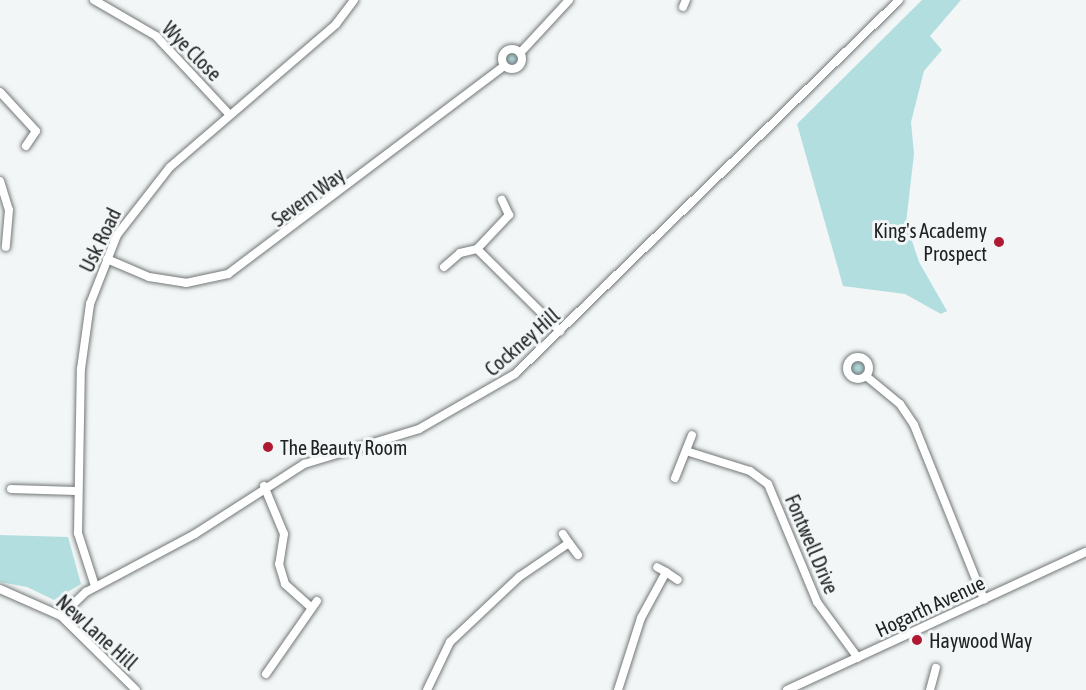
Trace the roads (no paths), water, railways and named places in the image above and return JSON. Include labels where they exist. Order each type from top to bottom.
[{"type":"street","name":"Wye Close","points":[[94,0],[156,36],[229,114]]},
{"type":"street","name":"Usk Road","points":[[95,586],[78,533],[76,491],[89,310],[107,259],[136,205],[229,114],[336,24],[354,0]]},
{"type":"street","name":"Severn Way","points":[[107,259],[149,277],[186,283],[228,274],[504,66],[519,67],[520,53],[570,0]]},
{"type":"street","name":"Cockney Hill","points":[[61,616],[95,586],[195,534],[264,486],[304,464],[418,429],[472,404],[515,374],[899,0]]},
{"type":"street","name":"Severn Way","points":[[504,66],[506,51],[520,53]]},
{"type":"street","points":[[0,92],[36,131],[26,146]]},
{"type":"street","points":[[0,181],[9,210],[6,247]]},
{"type":"street","points":[[444,267],[460,253],[477,249],[509,215],[502,200]]},
{"type":"street","points":[[477,249],[560,331]]},
{"type":"street","points":[[866,376],[900,404],[914,425],[984,599]]},
{"type":"street","points":[[675,478],[692,435]]},
{"type":"street","name":"Fontwell Drive","points":[[686,451],[750,471],[768,484],[816,602],[858,658]]},
{"type":"street","points":[[264,486],[284,534],[279,564],[285,584],[315,604],[266,674]]},
{"type":"street","points":[[10,489],[76,491]]},
{"type":"street","points":[[563,534],[578,555]]},
{"type":"street","points":[[427,690],[450,642],[519,577],[569,543]]},
{"type":"street","name":"Hogarth Avenue","points":[[788,690],[1086,552]]},
{"type":"street","points":[[657,567],[678,580]]},
{"type":"street","points":[[618,690],[641,618],[666,572]]},
{"type":"street","name":"New Lane Hill","points":[[0,589],[61,616],[136,690]]},
{"type":"street","points":[[930,690],[936,668]]},
{"type":"place","name":"King's Academy Prospect","points":[[999,242]]},
{"type":"place","name":"The Beauty Room","points":[[268,447]]},
{"type":"place","name":"Haywood Way","points":[[917,640]]}]
